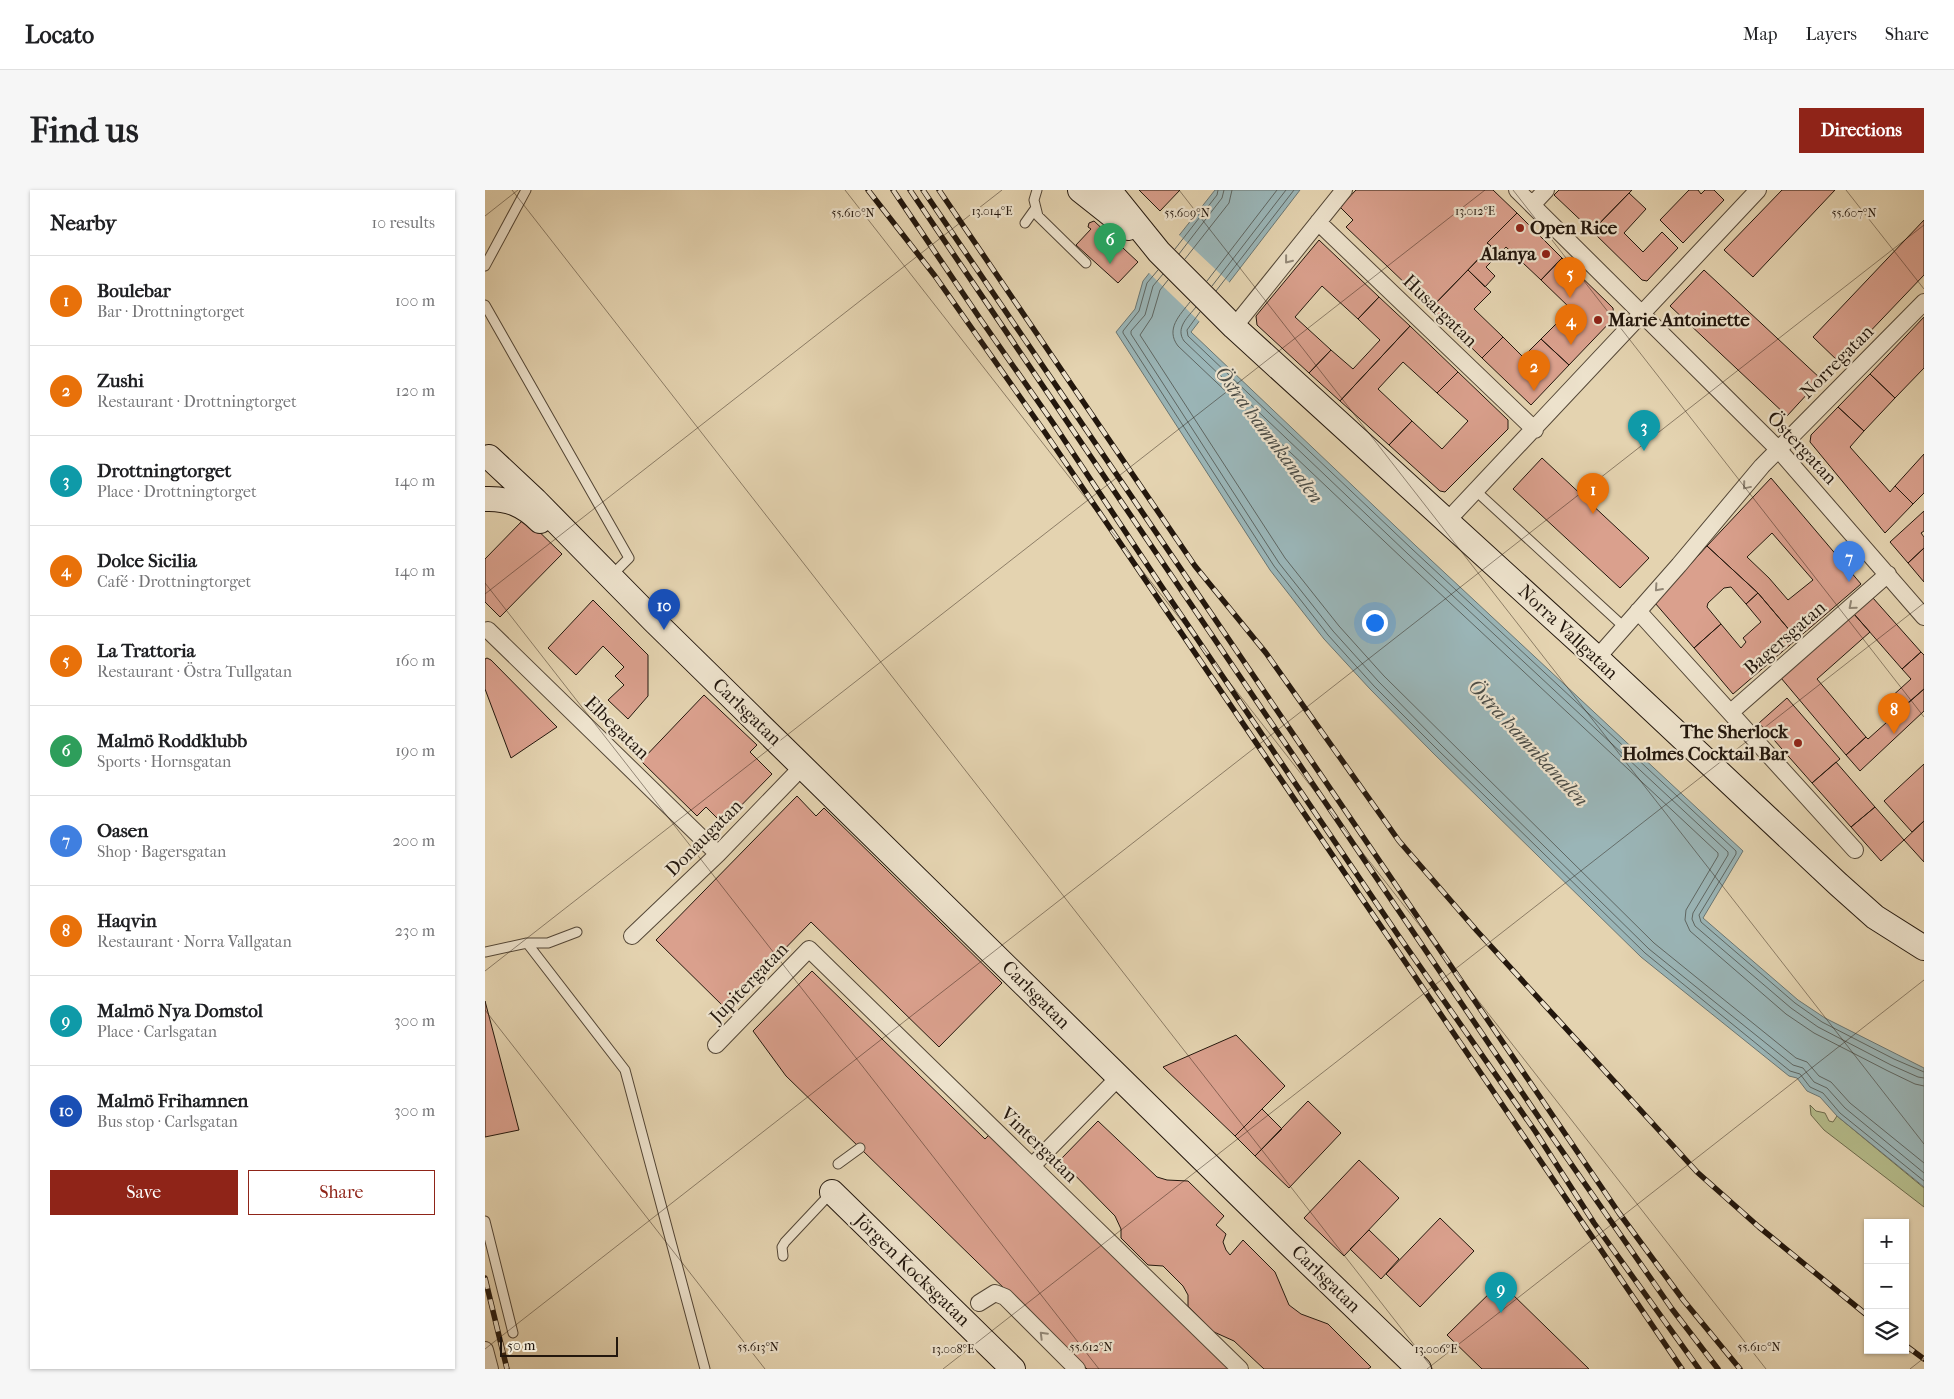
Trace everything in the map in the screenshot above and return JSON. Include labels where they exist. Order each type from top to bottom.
[{"type":"street","points":[[1080,190],[1159,252]]},
{"type":"street","points":[[1109,190],[1159,252]]},
{"type":"street","points":[[1234,327],[1343,190]]},
{"type":"street","name":"Östergatan","points":[[1517,190],[1778,449],[1924,617]]},
{"type":"street","points":[[1532,205],[1545,190]]},
{"type":"street","points":[[1447,521],[1535,430],[1758,190]]},
{"type":"street","name":"Husargatan","points":[[1318,222],[1535,430]]},
{"type":"street","name":"Norra Vallgatan","points":[[1159,252],[1234,327],[1597,658],[1875,917],[1924,948]]},
{"type":"street","name":"Norregatan","points":[[1597,658],[1778,449],[1924,304]]},
{"type":"street","points":[[485,498],[492,488],[494,475],[493,466],[487,454]]},
{"type":"street","name":"Carlsgatan","points":[[487,454],[535,500],[607,579]]},
{"type":"street","name":"Carlsgatan","points":[[485,498],[509,500],[524,508],[654,621],[1419,1369]]},
{"type":"street","name":"Bagersgatan","points":[[1731,712],[1888,574]]},
{"type":"street","points":[[1638,611],[1855,850]]},
{"type":"street","name":"Elbegatan","points":[[488,630],[718,854]]},
{"type":"street","name":"Donaugatan","points":[[632,936],[718,854],[803,766]]},
{"type":"street","name":"Jupitergatan","points":[[717,1045],[809,949]]},
{"type":"street","name":"Vintergatan","points":[[809,949],[1240,1369]]},
{"type":"street","points":[[1032,1166],[1119,1077]]},
{"type":"street","name":"Jörgen Kocksgatan","points":[[832,1192],[1013,1369]]},
{"type":"street","name":"Jörgen Kocksgatan","points":[[979,1302],[995,1293],[1005,1297],[1077,1369]]},
{"type":"street","points":[[485,1350],[490,1369]]},
{"type":"lane","points":[[485,266],[526,190]]},
{"type":"lane","points":[[1037,190],[1034,200],[1035,209],[1042,222],[1086,263]]},
{"type":"lane","points":[[1025,223],[1035,209]]},
{"type":"lane","points":[[485,305],[629,558],[607,579]]},
{"type":"lane","points":[[1476,491],[1624,627]]},
{"type":"lane","points":[[485,952],[527,943],[549,943],[577,932]]},
{"type":"lane","points":[[527,943],[625,1070],[705,1369]]},
{"type":"lane","points":[[838,1164],[859,1148]]},
{"type":"lane","points":[[783,1256],[782,1247],[785,1242],[832,1192]]},
{"type":"lane","points":[[485,1222],[513,1333]]},
{"type":"green space","points":[[1810,1105],[1816,1111],[1825,1113],[1829,1121],[1833,1122],[1837,1116],[1924,1188],[1924,1207],[1824,1130],[1811,1115]]},
{"type":"water","name":"Östra hamnkanalen","points":[[1215,190],[1300,190],[1191,332],[1416,546],[1743,851],[1703,918],[1798,1000],[1825,1018],[1924,1068],[1924,1187],[1837,1116],[1820,1097],[1807,1091],[1797,1078],[1789,1076],[1641,957],[1370,689],[1324,639],[1270,570],[1116,332],[1135,309],[1143,281]]},
{"type":"pier","points":[[1178,234],[1231,284],[1201,323],[1147,271]]},
{"type":"building","points":[[1139,190],[1180,190],[1160,211]]},
{"type":"building","points":[[1356,190],[1493,190],[1517,213],[1487,243],[1491,246],[1431,308],[1346,227],[1353,220],[1340,207]]},
{"type":"building","points":[[1559,190],[1632,190],[1592,231],[1554,195]]},
{"type":"building","points":[[1689,190],[1698,190],[1701,194],[1705,190],[1714,190],[1724,200],[1683,243],[1660,220]]},
{"type":"building","points":[[1782,190],[1835,190],[1753,277],[1724,250]]},
{"type":"building","points":[[1629,193],[1646,209],[1624,233],[1643,252],[1662,232],[1678,248],[1647,281],[1642,280],[1592,231]]},
{"type":"building","points":[[1517,213],[1562,258],[1541,280],[1506,247],[1486,267],[1495,276],[1485,287],[1468,270],[1491,246],[1487,243]]},
{"type":"building","points":[[1924,220],[1924,275],[1840,363],[1813,337]]},
{"type":"building","points":[[1094,221],[1138,262],[1118,283],[1076,245],[1091,229],[1088,227],[1089,223]]},
{"type":"building","points":[[1319,240],[1379,297],[1358,319],[1322,286],[1295,317],[1331,350],[1309,373],[1257,325],[1256,316]]},
{"type":"building","points":[[1562,258],[1613,308],[1614,318],[1569,365],[1541,339],[1571,309],[1541,280]]},
{"type":"building","points":[[1468,270],[1491,292],[1474,309],[1503,337],[1482,358],[1431,308]]},
{"type":"building","points":[[1704,270],[1821,379],[1787,416],[1670,306]]},
{"type":"building","points":[[1379,297],[1410,326],[1340,401],[1309,373],[1331,350],[1353,369],[1380,340],[1358,319]]},
{"type":"building","points":[[1924,317],[1924,368],[1895,398],[1870,374]]},
{"type":"building","points":[[1410,326],[1458,372],[1437,393],[1403,362],[1378,389],[1412,421],[1389,445],[1340,401]]},
{"type":"building","points":[[1503,337],[1523,357],[1541,339],[1569,365],[1531,405],[1482,358]]},
{"type":"building","points":[[1458,372],[1508,420],[1508,429],[1445,492],[1440,491],[1389,445],[1412,421],[1442,449],[1468,421],[1437,393]]},
{"type":"building","points":[[1870,374],[1895,398],[1864,431],[1838,407]]},
{"type":"building","points":[[1838,407],[1864,431],[1850,447],[1890,492],[1895,486],[1913,504],[1885,533],[1810,442],[1811,435]]},
{"type":"building","points":[[1924,454],[1924,493],[1913,504],[1895,486]]},
{"type":"building","points":[[1542,458],[1649,558],[1620,588],[1513,489]]},
{"type":"building","points":[[1771,478],[1861,584],[1797,639],[1758,593],[1707,546]],"holes":[[[1772,533],[1813,580],[1788,600],[1747,557]]]},
{"type":"building","points":[[1924,511],[1924,531],[1921,533],[1924,537],[1924,548],[1908,563],[1890,542]]},
{"type":"building","points":[[525,518],[562,554],[500,617],[485,602],[485,559]]},
{"type":"building","points":[[1707,546],[1758,593],[1746,604],[1731,587],[1724,588],[1708,603],[1707,607],[1721,624],[1694,648],[1655,603]]},
{"type":"building","points":[[1924,548],[1924,582],[1908,563]]},
{"type":"building","points":[[1758,593],[1797,639],[1733,694],[1694,648],[1721,624],[1741,648],[1746,642],[1743,638],[1761,622],[1746,604]]},
{"type":"building","points":[[1873,598],[1921,652],[1902,669],[1854,614]]},
{"type":"building","points":[[593,600],[648,655],[648,696],[628,719],[608,700],[624,685],[615,676],[624,667],[603,646],[576,675],[548,648]]},
{"type":"building","points":[[1854,614],[1870,632],[1817,679],[1866,737],[1846,755],[1781,678]]},
{"type":"building","points":[[1921,652],[1924,655],[1924,689],[1889,719],[1879,708],[1911,679],[1902,669]]},
{"type":"building","points":[[487,658],[557,727],[511,758],[485,689],[485,659]]},
{"type":"building","points":[[1924,689],[1924,711],[1860,771],[1846,755],[1866,737],[1868,739]]},
{"type":"building","points":[[704,695],[757,745],[750,752],[772,774],[723,824],[706,807],[697,816],[641,761]]},
{"type":"building","points":[[1787,698],[1840,759],[1812,783],[1759,723]]},
{"type":"building","points":[[1836,762],[1875,807],[1851,827],[1812,783]]},
{"type":"building","points":[[1924,764],[1924,821],[1912,832],[1884,801]]},
{"type":"building","points":[[797,796],[816,816],[824,808],[1002,983],[939,1047],[811,922],[726,1009],[656,940]]},
{"type":"building","points":[[1875,807],[1904,840],[1881,861],[1851,827]]},
{"type":"building","points":[[1924,821],[1924,862],[1904,840]]},
{"type":"building","points":[[812,971],[985,1139],[991,1133],[1231,1369],[1087,1369],[786,1076],[753,1031]]},
{"type":"building","points":[[485,1001],[519,1130],[485,1137]]},
{"type":"building","points":[[1236,1035],[1285,1086],[1235,1136],[1163,1067]]},
{"type":"building","points":[[1308,1101],[1341,1133],[1289,1188],[1255,1156]]},
{"type":"building","points":[[1262,1109],[1282,1129],[1255,1156],[1235,1136]]},
{"type":"building","points":[[1098,1121],[1157,1177],[1167,1180],[1188,1181],[1224,1216],[1216,1225],[1226,1234],[1223,1242],[1230,1255],[1243,1240],[1275,1272],[1289,1305],[1301,1314],[1328,1324],[1371,1367],[1368,1369],[1264,1369],[1234,1341],[1214,1332],[1188,1306],[1188,1295],[1183,1286],[1163,1266],[1148,1265],[1121,1238],[1121,1229],[1115,1216],[1060,1160]]},
{"type":"building","points":[[1359,1160],[1399,1198],[1344,1256],[1304,1218]]},
{"type":"building","points":[[1440,1218],[1474,1251],[1420,1307],[1386,1274]]},
{"type":"building","points":[[1369,1230],[1399,1259],[1381,1279],[1350,1249]]},
{"type":"building","points":[[1500,1283],[1589,1369],[1482,1369],[1447,1335]]},
{"type":"railway","points":[[868,190],[935,276],[1044,431],[1682,1369]]},
{"type":"railway","points":[[893,190],[1053,423],[1398,935],[1535,1131],[1594,1223],[1699,1369]]},
{"type":"railway","points":[[910,190],[1544,1125],[1672,1309],[1718,1369]]},
{"type":"railway","points":[[923,190],[1619,1213],[1684,1301],[1740,1369]]},
{"type":"railway","points":[[939,190],[1195,566],[1266,653],[1399,841],[1477,931],[1697,1172],[1759,1227],[1864,1313]]},
{"type":"railway","points":[[485,1278],[507,1369]]},
{"type":"railway","points":[[1909,1348],[1924,1359]]},
{"type":"place","name":"Open Rice","points":[[1520,228]]},
{"type":"place","name":"Alanya","points":[[1546,254]]},
{"type":"place","name":"Malmö Roddklubb","points":[[1110,264]]},
{"type":"place","name":"La Trattoria","points":[[1570,298]]},
{"type":"place","name":"Marie Antoinette","points":[[1598,320]]},
{"type":"place","name":"Dolce Sicilia","points":[[1571,345]]},
{"type":"place","name":"Zushi","points":[[1534,391]]},
{"type":"place","name":"Drottningtorget","points":[[1644,451]]},
{"type":"place","name":"Boulebar","points":[[1593,514]]},
{"type":"place","name":"Oasen","points":[[1849,582]]},
{"type":"place","name":"Malmö Frihamnen","points":[[664,630]]},
{"type":"place","name":"Haqvin","points":[[1894,734]]},
{"type":"place","name":"The Sherlock Holmes Cocktail Bar","points":[[1798,743]]},
{"type":"place","name":"Malmö Nya Domstol","points":[[1501,1313]]}]
